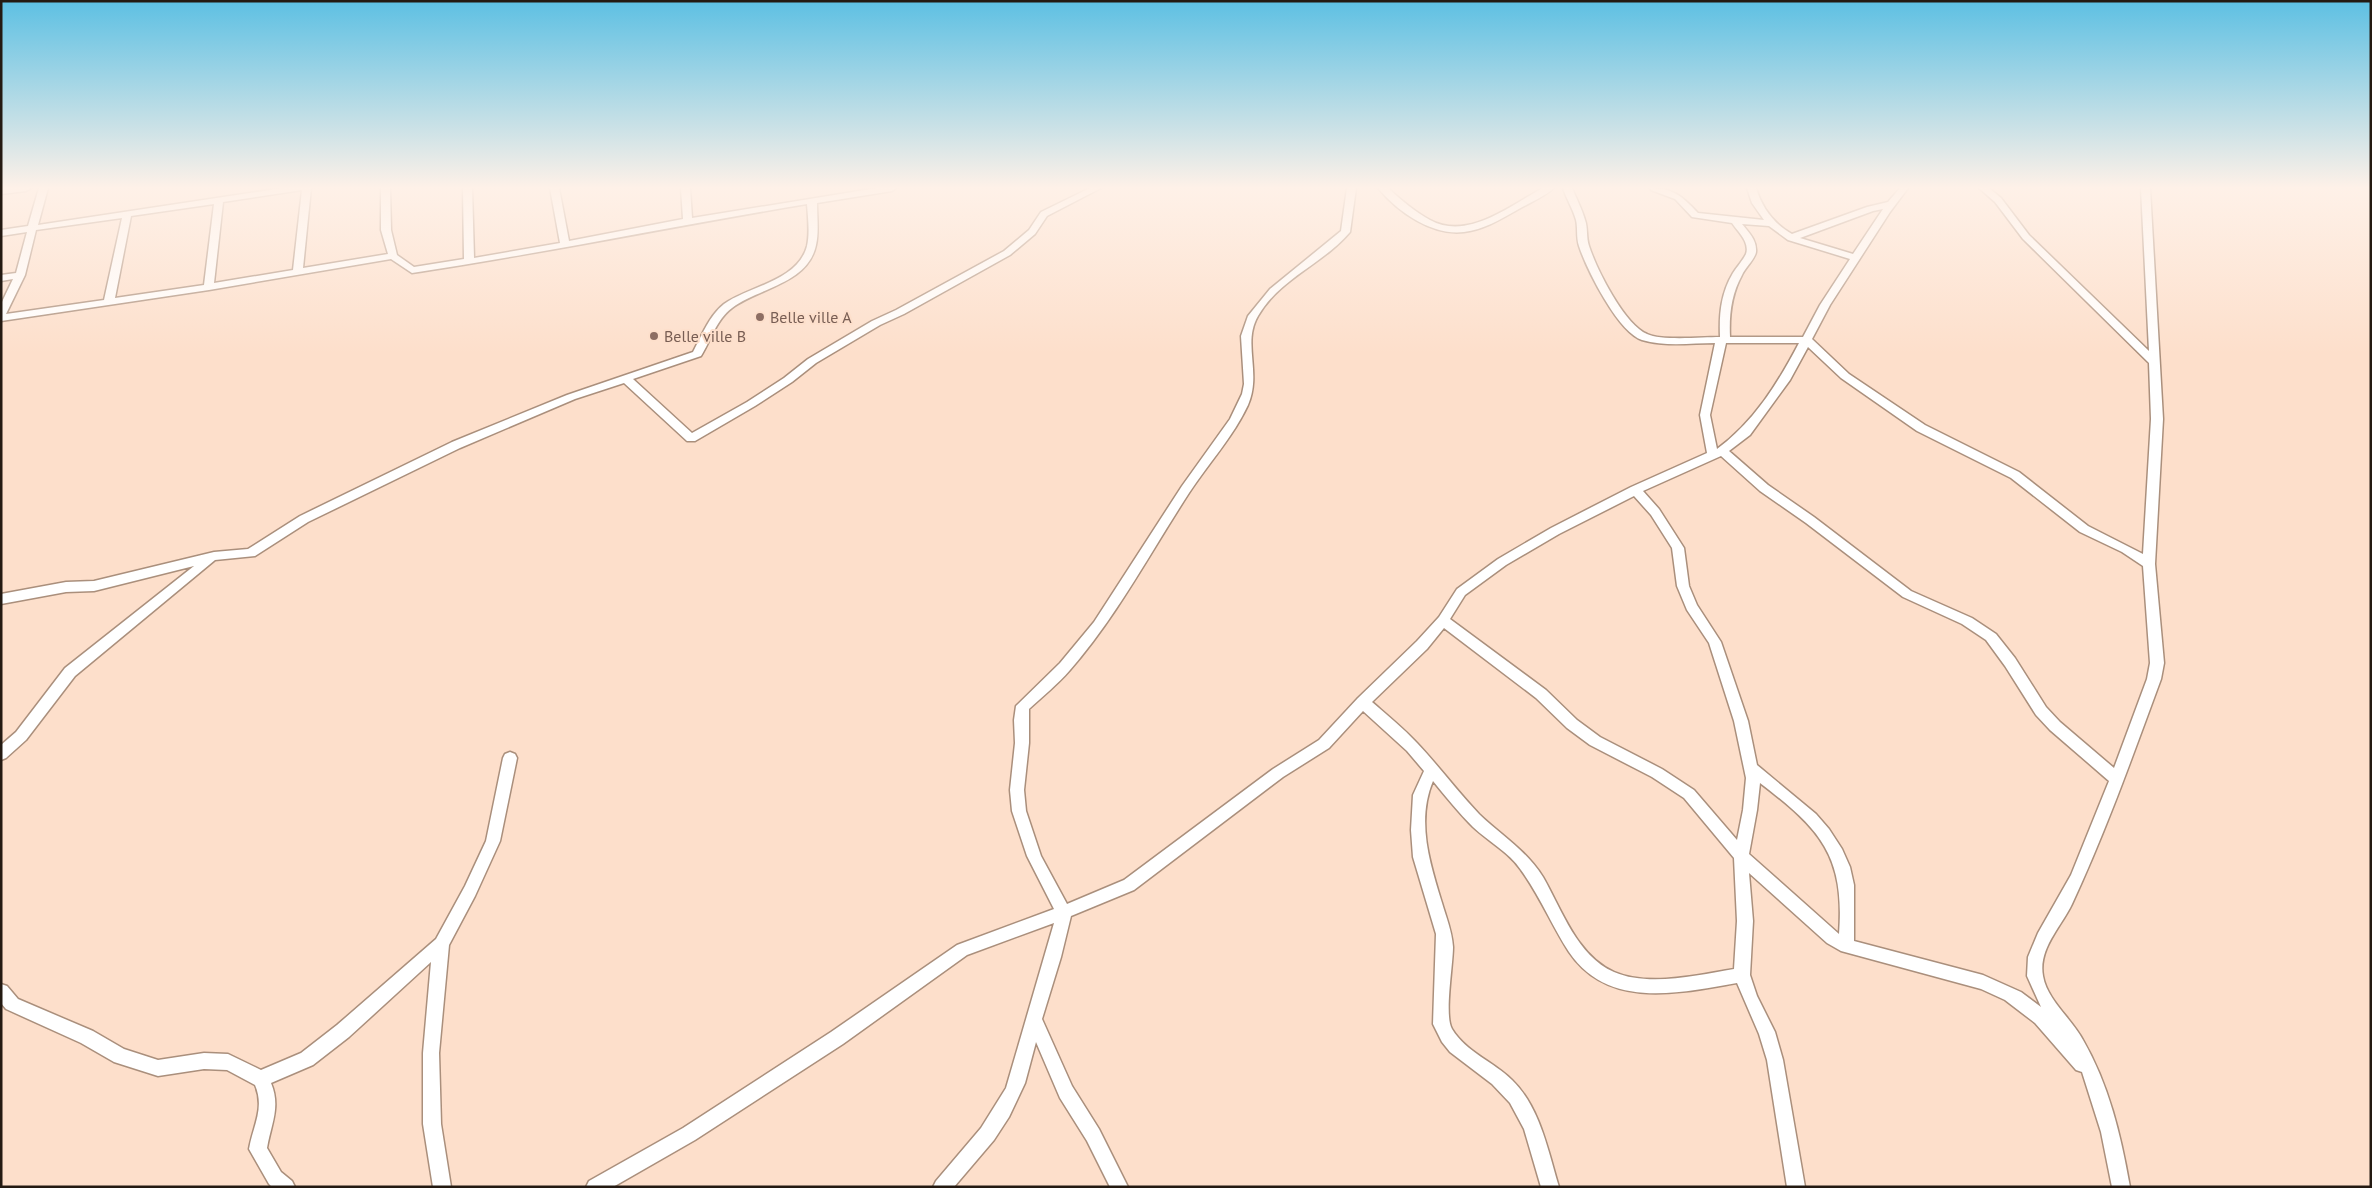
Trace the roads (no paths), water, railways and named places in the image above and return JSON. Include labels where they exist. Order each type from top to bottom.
[{"type":"street","points":[[1,316],[20,275],[27,243]]},
{"type":"street","points":[[109,301],[121,243]]},
{"type":"street","points":[[209,287],[214,243]]},
{"type":"street","points":[[298,272],[301,243]]},
{"type":"street","points":[[390,243],[393,256],[412,270],[516,254],[563,243]]},
{"type":"street","points":[[469,243],[469,261]]},
{"type":"street","points":[[1,598],[66,587],[94,586],[214,556],[251,553],[304,519],[456,445],[571,397],[697,354],[707,333],[727,307],[746,295],[791,273],[801,265],[810,250],[810,243]]},
{"type":"street","points":[[625,378],[691,438],[751,404],[812,361],[876,323],[900,312],[1006,253],[1018,243]]},
{"type":"street","points":[[942,1187],[989,1131],[1010,1099],[1047,983],[1059,940],[1064,912],[1048,887],[1020,824],[1017,795],[1022,744],[1020,715],[1023,706],[1066,666],[1096,627],[1186,488],[1223,438],[1248,393],[1246,332],[1254,316],[1288,276],[1330,243]]},
{"type":"street","points":[[1583,243],[1609,299],[1620,315],[1634,330],[1644,337],[1658,340],[1806,340],[1845,376],[1921,428],[2015,475],[2084,529],[2126,549],[2149,564]]},
{"type":"street","points":[[1750,243],[1751,252],[1740,268],[1724,307],[1723,340],[1705,415],[1718,453],[1907,594],[1967,620],[1991,637],[2010,662],[2041,712],[2117,780]]},
{"type":"street","points":[[1808,243],[1855,258]]},
{"type":"street","points":[[594,1187],[697,1129],[837,1038],[962,950],[1064,912],[1129,884],[1278,773],[1324,744],[1363,702],[1422,645],[1443,620],[1461,592],[1502,562],[1555,531],[1635,490],[1718,453],[1746,432],[1786,378],[1806,340],[1865,243]]},
{"type":"street","points":[[2033,243],[2154,362]]},
{"type":"street","points":[[2120,1187],[2105,1112],[2092,1076],[2077,1044],[2048,1002],[2035,977],[2034,960],[2064,902],[2104,816],[2154,679],[2157,663],[2149,564],[2157,419],[2149,243]]},
{"type":"street","points":[[1,316],[209,287],[393,256]]},
{"type":"street","points":[[1,278],[20,275]]},
{"type":"street","points":[[1635,490],[1655,512],[1678,548],[1683,586],[1691,607],[1704,624],[1718,650],[1742,721],[1752,769],[1750,810],[1742,856],[1745,921],[1742,975],[1750,998],[1767,1032],[1775,1060],[1796,1187]]},
{"type":"street","points":[[1,754],[21,736],[70,672],[214,556]]},
{"type":"street","points":[[1443,620],[1541,694],[1572,724],[1595,741],[1657,773],[1689,794],[1742,856],[1817,926],[1846,946],[1983,982],[2004,992],[2024,1003],[2049,1026],[2092,1076]]},
{"type":"street","points":[[1363,702],[1412,747],[1431,770],[1450,788],[1477,822],[1520,857],[1531,872],[1569,939],[1585,960],[1598,972],[1614,980],[1636,985],[1663,986],[1742,975]]},
{"type":"street","points":[[261,1078],[306,1059],[343,1031],[441,944],[470,891],[492,842],[510,758]]},
{"type":"street","points":[[1752,769],[1806,814],[1837,853],[1843,867],[1847,885],[1846,946]]},
{"type":"street","points":[[1431,770],[1420,795],[1418,830],[1420,856],[1444,934],[1441,1024],[1451,1043],[1467,1058],[1500,1080],[1516,1097],[1527,1118],[1550,1187]]},
{"type":"street","points":[[441,944],[431,1053],[432,1124],[442,1187]]},
{"type":"street","points":[[1,991],[12,1004],[88,1036],[120,1056],[158,1068],[204,1061],[228,1062],[261,1078],[268,1101],[266,1119],[260,1132],[258,1149],[275,1178],[286,1187]]},
{"type":"street","points":[[1034,1020],[1066,1092],[1093,1135],[1119,1187]]},
{"type":"place","name":"Belle ville A","points":[[760,317]]},
{"type":"place","name":"Belle ville B","points":[[654,336]]}]
